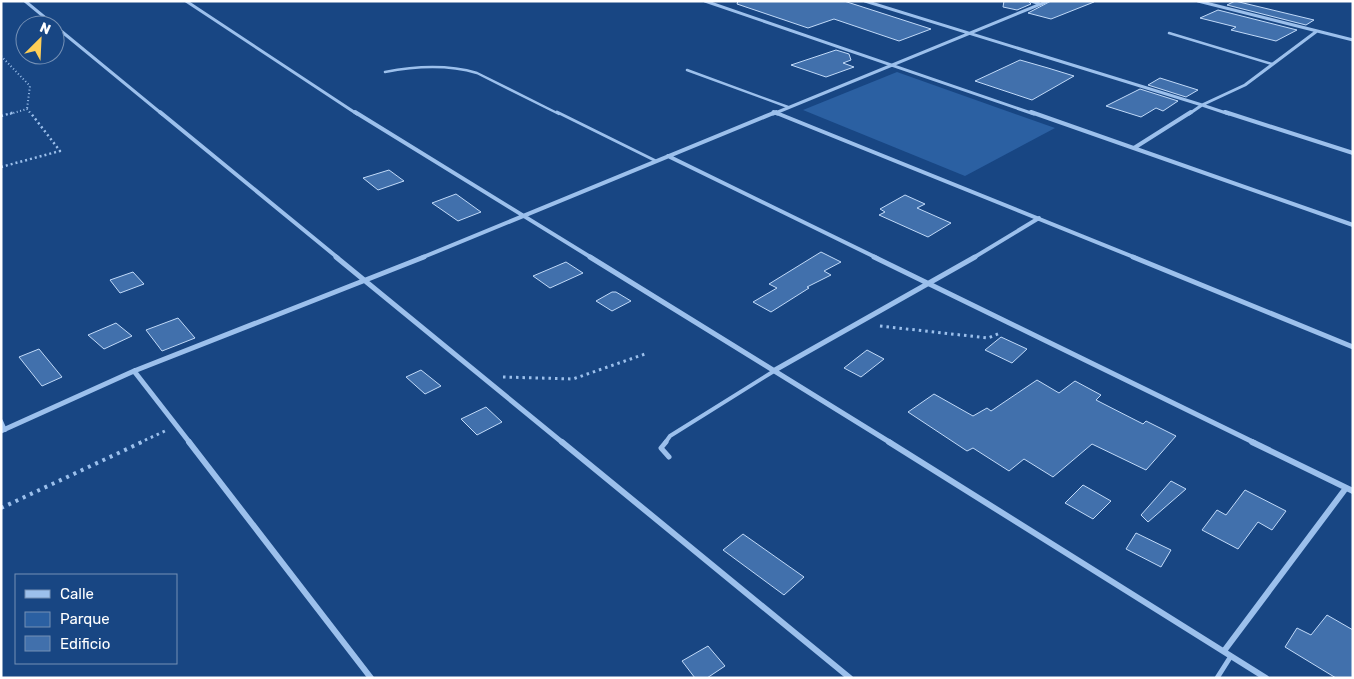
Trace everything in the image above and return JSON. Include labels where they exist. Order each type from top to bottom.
[{"type":"street","points":[[25,1],[42,15]]},
{"type":"street","points":[[186,1],[371,122],[775,370],[1266,678]]},
{"type":"street","points":[[705,1],[894,64],[1353,225]]},
{"type":"street","points":[[865,1],[1353,153]]},
{"type":"street","points":[[1031,1],[1041,4]]},
{"type":"street","points":[[3,430],[134,371],[367,280],[773,112],[1048,1]]},
{"type":"street","points":[[1198,1],[1353,40]]},
{"type":"street","points":[[1134,148],[1202,105],[1245,85],[1317,31]]},
{"type":"street","points":[[65,33],[850,678]]},
{"type":"street","points":[[773,112],[1039,218],[1353,347]]},
{"type":"street","points":[[668,156],[1353,491]]},
{"type":"street","points":[[775,370],[930,284],[1039,218]]},
{"type":"street","points":[[134,371],[371,678]]},
{"type":"street","points":[[1224,651],[1346,488]]},
{"type":"lane","points":[[1169,33],[1272,64]]},
{"type":"lane","points":[[385,72],[424,66],[463,68],[477,73],[656,161]]},
{"type":"lane","points":[[686,70],[707,76],[788,107]]},
{"type":"lane","points":[[669,457],[661,448],[670,436],[775,370]]},
{"type":"lane","points":[[1,421],[3,430]]},
{"type":"lane","points":[[1217,678],[1231,656]]},
{"type":"path","points":[[1,56],[30,86],[27,109],[60,151],[1,167]]},
{"type":"path","points":[[1,116],[27,109]]},
{"type":"path","points":[[860,323],[988,338],[1016,326]]},
{"type":"path","points":[[485,377],[573,379],[645,354]]},
{"type":"path","points":[[1,508],[176,426]]},
{"type":"green space","points":[[897,72],[1055,128],[965,176],[803,110]]},
{"type":"building","points":[[738,1],[844,1],[931,29],[899,41],[834,19],[808,28],[737,4]]},
{"type":"building","points":[[1004,1],[1028,1],[1031,4],[1017,10],[1003,7]]},
{"type":"building","points":[[1051,1],[1094,2],[1051,19],[1028,13]]},
{"type":"building","points":[[1235,1],[1314,20],[1306,25],[1227,5]]},
{"type":"building","points":[[1218,10],[1297,30],[1276,41],[1231,30],[1236,27],[1200,18]]},
{"type":"building","points":[[836,50],[849,54],[851,60],[843,63],[854,67],[826,77],[791,65]]},
{"type":"building","points":[[1020,60],[1074,76],[1032,100],[975,81]]},
{"type":"building","points":[[1160,78],[1198,90],[1186,97],[1148,85]]},
{"type":"building","points":[[1140,89],[1178,101],[1163,111],[1156,108],[1141,117],[1106,106]]},
{"type":"building","points":[[389,170],[404,181],[378,190],[363,178]]},
{"type":"building","points":[[456,194],[481,212],[458,221],[432,203]]},
{"type":"building","points":[[905,195],[925,204],[917,208],[951,223],[928,237],[879,215],[885,212],[880,209]]},
{"type":"building","points":[[821,252],[841,262],[824,271],[831,275],[807,287],[809,288],[771,312],[753,302],[777,288],[769,284]]},
{"type":"building","points":[[566,262],[583,273],[550,288],[533,276]]},
{"type":"building","points":[[133,272],[144,284],[120,293],[110,280]]},
{"type":"building","points":[[612,292],[616,292],[631,301],[612,311],[596,301]]},
{"type":"building","points":[[178,318],[195,338],[162,351],[146,330]]},
{"type":"building","points":[[116,323],[132,336],[104,349],[88,335]]},
{"type":"building","points":[[1001,337],[1027,349],[1012,363],[985,350]]},
{"type":"building","points":[[39,349],[62,377],[42,386],[19,357]]},
{"type":"building","points":[[867,350],[884,359],[861,377],[844,368]]},
{"type":"building","points":[[421,370],[441,386],[425,394],[406,377]]},
{"type":"building","points":[[1037,380],[1059,393],[1075,381],[1101,395],[1096,400],[1143,424],[1146,421],[1176,436],[1146,470],[1092,444],[1053,477],[1024,459],[1009,471],[973,448],[967,451],[908,412],[934,394],[973,416],[987,408],[991,411]]},
{"type":"building","points":[[486,407],[502,422],[477,435],[461,419]]},
{"type":"building","points":[[1171,481],[1186,489],[1148,522],[1141,515]]},
{"type":"building","points":[[1083,485],[1111,501],[1093,519],[1065,503]]},
{"type":"building","points":[[1245,490],[1286,511],[1272,530],[1258,522],[1238,549],[1202,530],[1217,510],[1226,515]]},
{"type":"building","points":[[1136,533],[1171,550],[1161,567],[1126,549]]},
{"type":"building","points":[[743,534],[804,577],[784,595],[723,550]]},
{"type":"building","points":[[1327,615],[1353,630],[1353,678],[1336,678],[1285,647],[1297,628],[1311,635]]},
{"type":"building","points":[[708,646],[725,666],[707,678],[695,678],[682,661]]}]
